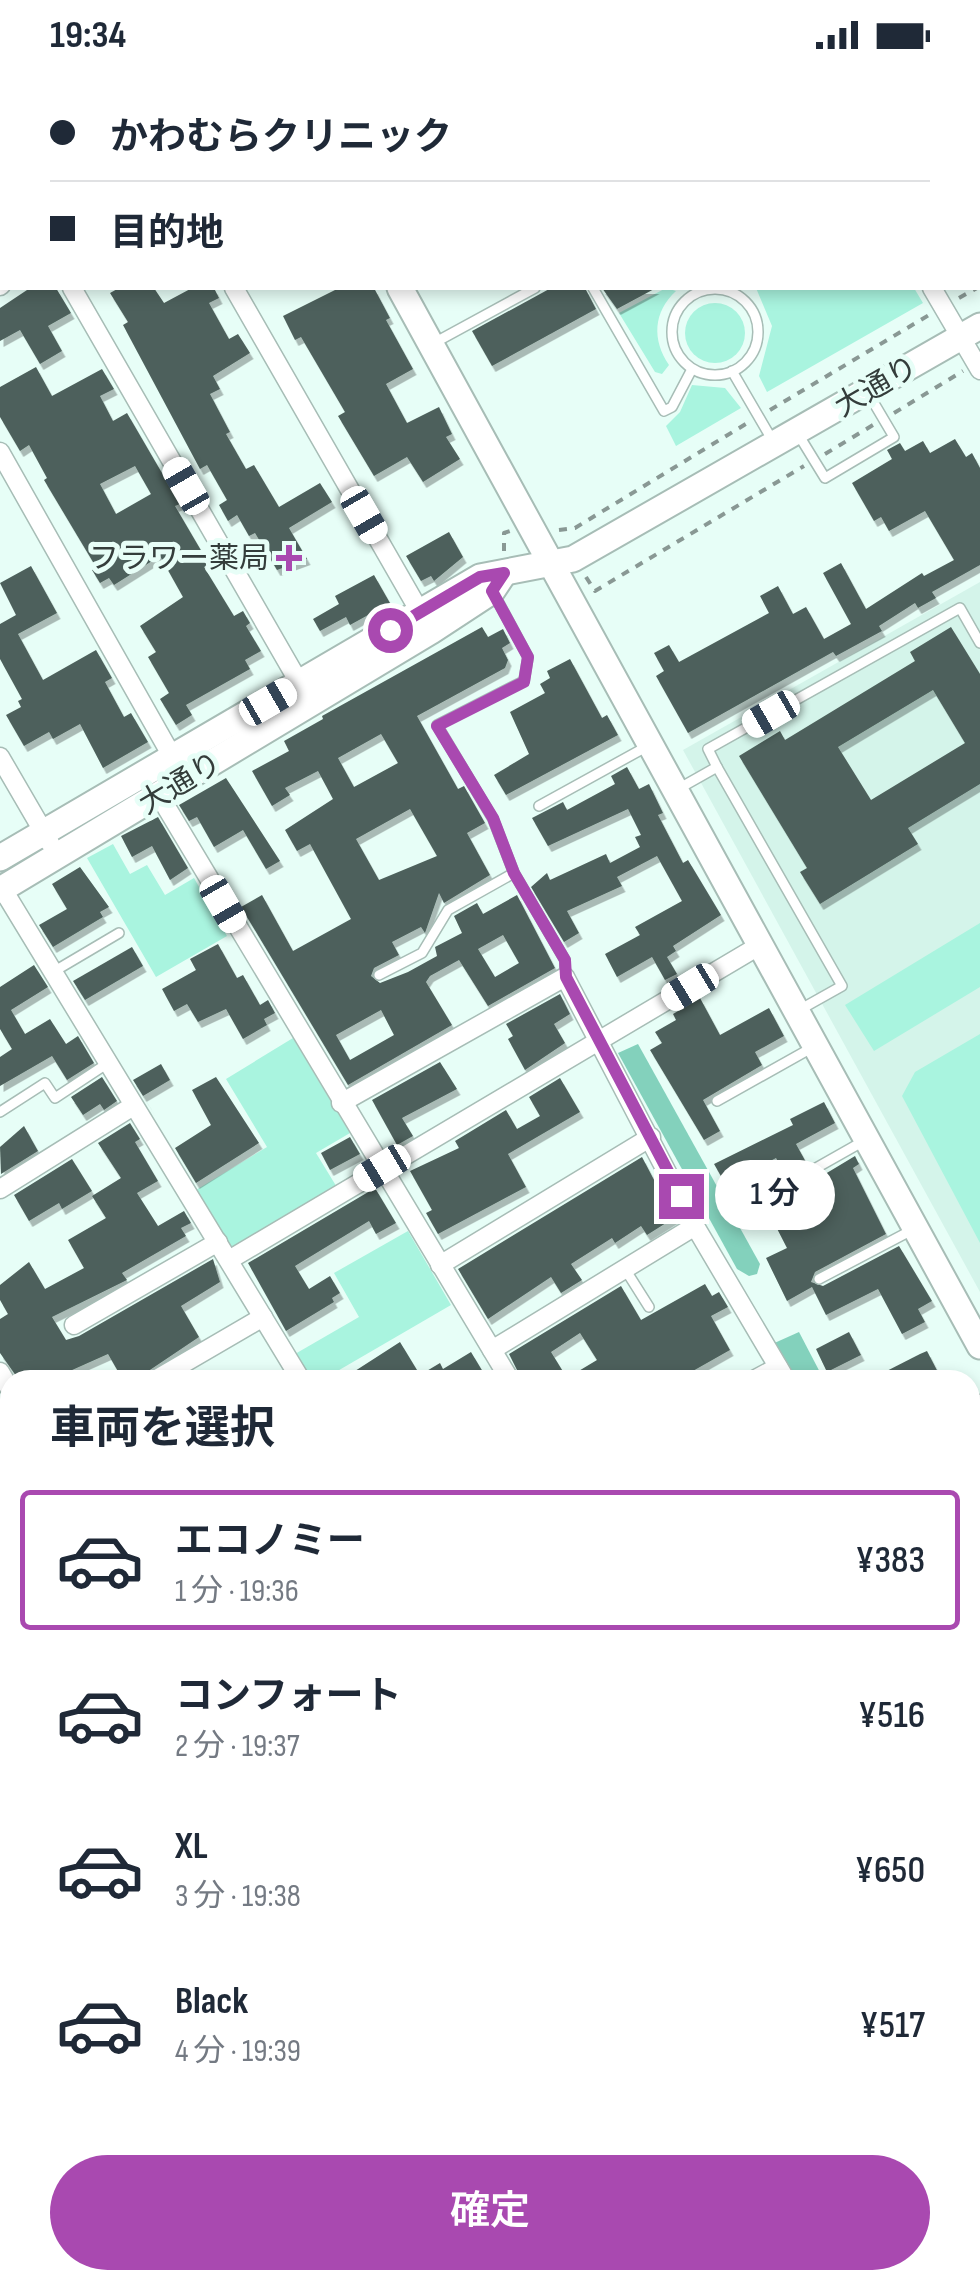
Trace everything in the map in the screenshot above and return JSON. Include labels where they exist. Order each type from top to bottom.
[{"type":"street","points":[[73,290],[300,684]]},
{"type":"street","points":[[235,290],[420,612]]},
{"type":"street","points":[[401,290],[980,1346]]},
{"type":"street","points":[[934,290],[970,331],[978,367]]},
{"type":"street","name":"大通り","points":[[0,858],[50,843],[160,796],[498,582],[548,563],[573,559],[970,331]]},
{"type":"street","points":[[0,452],[174,758]]},
{"type":"street","name":"大通り","points":[[1,889],[50,843],[174,758],[480,577],[498,582]]},
{"type":"street","points":[[0,756],[50,843]]},
{"type":"street","points":[[160,796],[504,1370]]},
{"type":"street","points":[[1,889],[295,1370]]},
{"type":"street","points":[[229,1260],[762,944]]},
{"type":"street","points":[[341,1103],[566,977],[696,1226],[780,1370]]},
{"type":"street","points":[[0,1190],[133,1106]]},
{"type":"street","points":[[440,1265],[651,1137]]},
{"type":"street","points":[[492,1350],[696,1226]]},
{"type":"street","points":[[74,1325],[218,1242]]},
{"type":"street","points":[[172,1370],[263,1317]]},
{"type":"lane","points":[[432,344],[531,290]]},
{"type":"lane","points":[[594,290],[664,411],[672,407],[692,368]]},
{"type":"lane","points":[[718,290],[738,296],[756,320],[754,350],[732,372],[712,375],[692,368],[678,354],[673,324],[689,298],[718,290]]},
{"type":"lane","points":[[732,372],[786,438],[814,460],[825,478],[894,437],[867,391]]},
{"type":"lane","points":[[498,582],[528,657],[524,682],[437,726],[493,818],[514,873],[565,960],[566,977]]},
{"type":"lane","points":[[798,1010],[842,986],[708,749],[960,608],[980,643]]},
{"type":"lane","points":[[539,806],[650,745]]},
{"type":"lane","points":[[676,790],[718,766]]},
{"type":"lane","points":[[378,975],[422,953],[448,910],[514,873]]},
{"type":"lane","points":[[52,972],[119,933]]},
{"type":"lane","points":[[717,1101],[816,1044]]},
{"type":"lane","points":[[0,1112],[45,1083],[56,1098],[108,1064]]},
{"type":"lane","points":[[756,1202],[868,1139]]},
{"type":"lane","points":[[819,1278],[916,1228]]},
{"type":"lane","points":[[625,1269],[649,1308]]},
{"type":"path","points":[[953,302],[973,290]]},
{"type":"path","points":[[596,591],[978,367]]},
{"type":"shaded area","points":[[980,582],[980,1292],[683,750]]},
{"type":"green space","points":[[662,290],[676,291],[659,317],[660,346],[669,365],[662,374],[655,372],[619,313]]},
{"type":"green space","points":[[757,290],[915,290],[923,303],[767,392],[759,376],[772,326]]},
{"type":"green space","points":[[715,303],[736,312],[745,333],[736,354],[715,363],[694,354],[685,333],[694,312]]},
{"type":"green space","points":[[692,385],[725,388],[741,408],[676,446],[666,426],[680,412]]},
{"type":"green space","points":[[113,844],[130,874],[147,865],[165,895],[194,878],[227,936],[156,977],[87,858]]},
{"type":"green space","points":[[980,923],[980,987],[874,1051],[845,1005]]},
{"type":"green space","points":[[980,1034],[980,1243],[902,1096],[915,1072]]},
{"type":"green space","points":[[293,1038],[350,1133],[316,1153],[338,1189],[233,1251],[196,1190],[267,1147],[226,1079]]},
{"type":"green space","points":[[638,1044],[760,1264],[757,1274],[749,1276],[737,1269],[618,1053]]},
{"type":"green space","points":[[408,1231],[451,1305],[339,1370],[304,1370],[295,1354],[359,1317],[334,1273]]},
{"type":"green space","points":[[799,1332],[819,1370],[785,1370],[770,1345]]},
{"type":"building","points":[[27,290],[57,290],[71,313],[48,326],[62,351],[40,364],[20,330],[0,341],[0,308]]},
{"type":"building","points":[[155,290],[164,303],[188,290],[215,290],[219,298],[209,303],[229,339],[238,334],[250,353],[213,376],[220,389],[210,394],[230,432],[226,434],[246,469],[254,465],[279,507],[320,483],[332,502],[289,528],[307,559],[277,570],[255,533],[249,536],[237,515],[228,521],[219,505],[227,500],[207,465],[200,469],[110,293]]},
{"type":"building","points":[[335,290],[375,290],[390,318],[386,320],[413,369],[386,384],[407,423],[439,407],[452,434],[446,437],[460,459],[423,482],[407,457],[374,476],[338,416],[345,412],[301,337],[295,340],[283,316]]},
{"type":"building","points":[[547,290],[586,290],[596,309],[492,366],[472,331]]},
{"type":"building","points":[[603,290],[652,290],[617,309]]},
{"type":"building","points":[[36,367],[52,396],[102,369],[114,389],[100,396],[113,421],[127,413],[180,504],[175,506],[209,564],[204,567],[234,616],[243,611],[250,623],[246,626],[261,651],[245,660],[250,669],[186,705],[192,715],[176,725],[160,699],[169,693],[148,657],[156,652],[140,626],[183,597],[160,556],[114,585],[109,578],[100,583],[92,570],[96,567],[44,480],[47,478],[29,445],[20,451],[0,417],[0,387]],"holes":[[[135,466],[151,494],[116,514],[100,484]]]},
{"type":"building","points":[[955,439],[966,457],[972,453],[980,468],[980,565],[932,592],[936,598],[918,608],[915,603],[879,626],[882,631],[836,656],[833,652],[688,733],[656,676],[664,671],[654,653],[669,645],[679,662],[769,613],[760,596],[778,586],[793,614],[806,607],[824,639],[851,624],[823,573],[841,563],[866,609],[922,573],[924,576],[954,560],[925,511],[889,531],[881,517],[874,521],[852,483],[892,459],[887,450],[900,443],[905,451],[923,441],[930,453]]},
{"type":"building","points":[[449,532],[463,557],[434,581],[431,576],[421,581],[406,556]]},
{"type":"building","points":[[31,566],[57,613],[18,634],[43,680],[96,650],[112,678],[105,682],[124,717],[131,713],[148,742],[103,768],[80,724],[53,739],[49,732],[24,746],[6,715],[21,707],[18,701],[22,699],[0,659],[0,624],[16,615],[0,583]]},
{"type":"building","points":[[374,575],[390,603],[350,625],[346,617],[320,631],[313,619],[339,604],[335,596]]},
{"type":"building","points":[[482,627],[488,637],[503,629],[510,643],[502,648],[508,660],[505,668],[417,716],[458,789],[464,786],[485,823],[467,833],[490,875],[444,903],[439,893],[425,933],[421,927],[392,942],[399,955],[374,968],[371,976],[380,983],[437,956],[435,947],[462,933],[454,916],[477,903],[483,914],[517,895],[555,968],[488,1006],[459,960],[430,976],[426,982],[452,1025],[348,1085],[241,907],[262,895],[293,951],[351,919],[310,844],[297,851],[285,830],[333,799],[318,771],[285,788],[290,795],[272,806],[252,771],[289,751],[284,741],[323,719],[322,716]],"holes":[[[381,734],[398,763],[354,787],[338,758]],[[410,809],[437,856],[379,880],[356,839]],[[503,935],[519,963],[495,977],[478,949]],[[381,1010],[394,1035],[350,1060],[336,1035]]]},
{"type":"building","points":[[951,627],[980,674],[980,784],[908,828],[918,844],[820,904],[800,872],[807,868],[739,756],[780,731],[785,740],[915,661],[910,652]],"holes":[[[933,690],[965,743],[871,800],[838,747]]]},
{"type":"building","points":[[570,659],[602,718],[607,715],[618,735],[506,795],[494,775],[529,754],[510,712],[545,693],[540,684],[550,678],[547,671]]},
{"type":"building","points":[[627,767],[639,789],[649,784],[663,813],[658,815],[683,863],[688,860],[721,915],[673,946],[676,951],[667,957],[677,974],[665,980],[652,957],[617,977],[605,954],[640,935],[635,927],[682,901],[657,856],[617,877],[622,886],[567,911],[579,933],[564,942],[531,887],[547,873],[550,880],[606,854],[610,863],[640,847],[635,837],[641,835],[628,809],[548,846],[532,818],[563,802],[567,810],[615,784],[611,776]]},
{"type":"building","points":[[226,778],[280,861],[266,869],[243,830],[214,847],[197,817],[189,821],[179,805]]},
{"type":"building","points":[[158,817],[188,868],[170,880],[152,846],[132,857],[121,836]]},
{"type":"building","points":[[80,867],[109,907],[100,912],[103,917],[53,947],[39,925],[67,909],[52,884]]},
{"type":"building","points":[[218,944],[237,978],[243,975],[260,1005],[268,1000],[275,1013],[264,1019],[267,1025],[243,1039],[226,1009],[198,1022],[187,1004],[174,1011],[162,989],[196,970],[190,959]]},
{"type":"building","points":[[132,947],[143,966],[85,1000],[73,981]]},
{"type":"building","points":[[34,965],[48,987],[11,1010],[25,1034],[50,1019],[66,1044],[78,1036],[94,1063],[67,1080],[52,1056],[0,1086],[0,1057],[12,1049],[0,1029],[0,987]]},
{"type":"building","points":[[560,994],[570,1014],[554,1024],[565,1043],[525,1070],[508,1039],[513,1036],[506,1024]]},
{"type":"building","points":[[700,998],[720,1035],[769,1008],[784,1036],[755,1052],[762,1065],[703,1100],[720,1131],[704,1140],[650,1050],[662,1043],[655,1032],[676,1020],[673,1014]]},
{"type":"building","points":[[440,1062],[457,1089],[402,1118],[413,1136],[397,1145],[372,1100]]},
{"type":"building","points":[[161,1064],[170,1080],[143,1096],[133,1080]]},
{"type":"building","points":[[102,1077],[117,1101],[104,1110],[100,1104],[83,1115],[71,1097]]},
{"type":"building","points":[[216,1077],[259,1143],[196,1183],[175,1148],[211,1125],[192,1090]]},
{"type":"building","points":[[560,1078],[580,1112],[508,1154],[526,1187],[438,1234],[426,1213],[432,1210],[410,1171],[459,1148],[455,1141],[506,1110],[517,1129],[540,1116],[529,1097]]},
{"type":"building","points":[[824,1102],[835,1123],[796,1144],[807,1164],[786,1176],[776,1158],[726,1185],[714,1164],[793,1125],[790,1119]]},
{"type":"building","points":[[130,1123],[140,1139],[135,1142],[158,1181],[137,1193],[158,1226],[184,1211],[191,1223],[181,1228],[186,1236],[122,1273],[127,1280],[52,1317],[66,1340],[213,1259],[220,1282],[181,1306],[199,1337],[150,1370],[117,1370],[108,1354],[72,1370],[12,1370],[0,1353],[0,1319],[8,1314],[0,1300],[0,1285],[29,1262],[45,1289],[84,1268],[68,1240],[106,1218],[92,1196],[121,1178],[98,1143]]},
{"type":"building","points":[[24,1126],[38,1151],[1,1174],[0,1147]]},
{"type":"building","points":[[350,1137],[360,1154],[330,1170],[321,1153]]},
{"type":"building","points":[[855,1156],[859,1164],[853,1168],[886,1234],[815,1272],[811,1282],[823,1286],[899,1246],[932,1301],[918,1309],[925,1322],[902,1334],[878,1289],[826,1315],[812,1287],[787,1301],[766,1258],[787,1248],[767,1209]]},
{"type":"building","points":[[642,1157],[674,1218],[647,1235],[641,1226],[615,1243],[612,1238],[571,1264],[582,1280],[561,1293],[551,1277],[488,1319],[458,1269]]},
{"type":"building","points":[[72,1159],[92,1191],[62,1209],[59,1203],[29,1221],[14,1195]]},
{"type":"building","points":[[375,1188],[396,1223],[376,1234],[369,1221],[295,1266],[309,1289],[330,1276],[340,1293],[332,1298],[334,1302],[286,1331],[248,1263]]},
{"type":"building","points":[[705,1284],[712,1296],[719,1292],[728,1307],[711,1316],[730,1350],[695,1370],[580,1370],[597,1360],[580,1333],[551,1352],[562,1370],[517,1370],[509,1354],[621,1286],[641,1320]]},
{"type":"building","points":[[849,1332],[861,1355],[826,1370],[816,1349]]},
{"type":"building","points":[[400,1342],[417,1370],[357,1370]]},
{"type":"building","points":[[927,1351],[937,1370],[889,1370]]},
{"type":"building","points":[[471,1352],[482,1370],[428,1370],[440,1363],[443,1369]]},
{"type":"place","name":"フラワー薬局","points":[[289,558]]},
{"type":"route","points":[[390,630],[480,577],[504,573],[492,591],[503,604],[528,657],[524,682],[437,726],[493,818],[514,873],[565,960],[566,977],[681,1196]]}]
